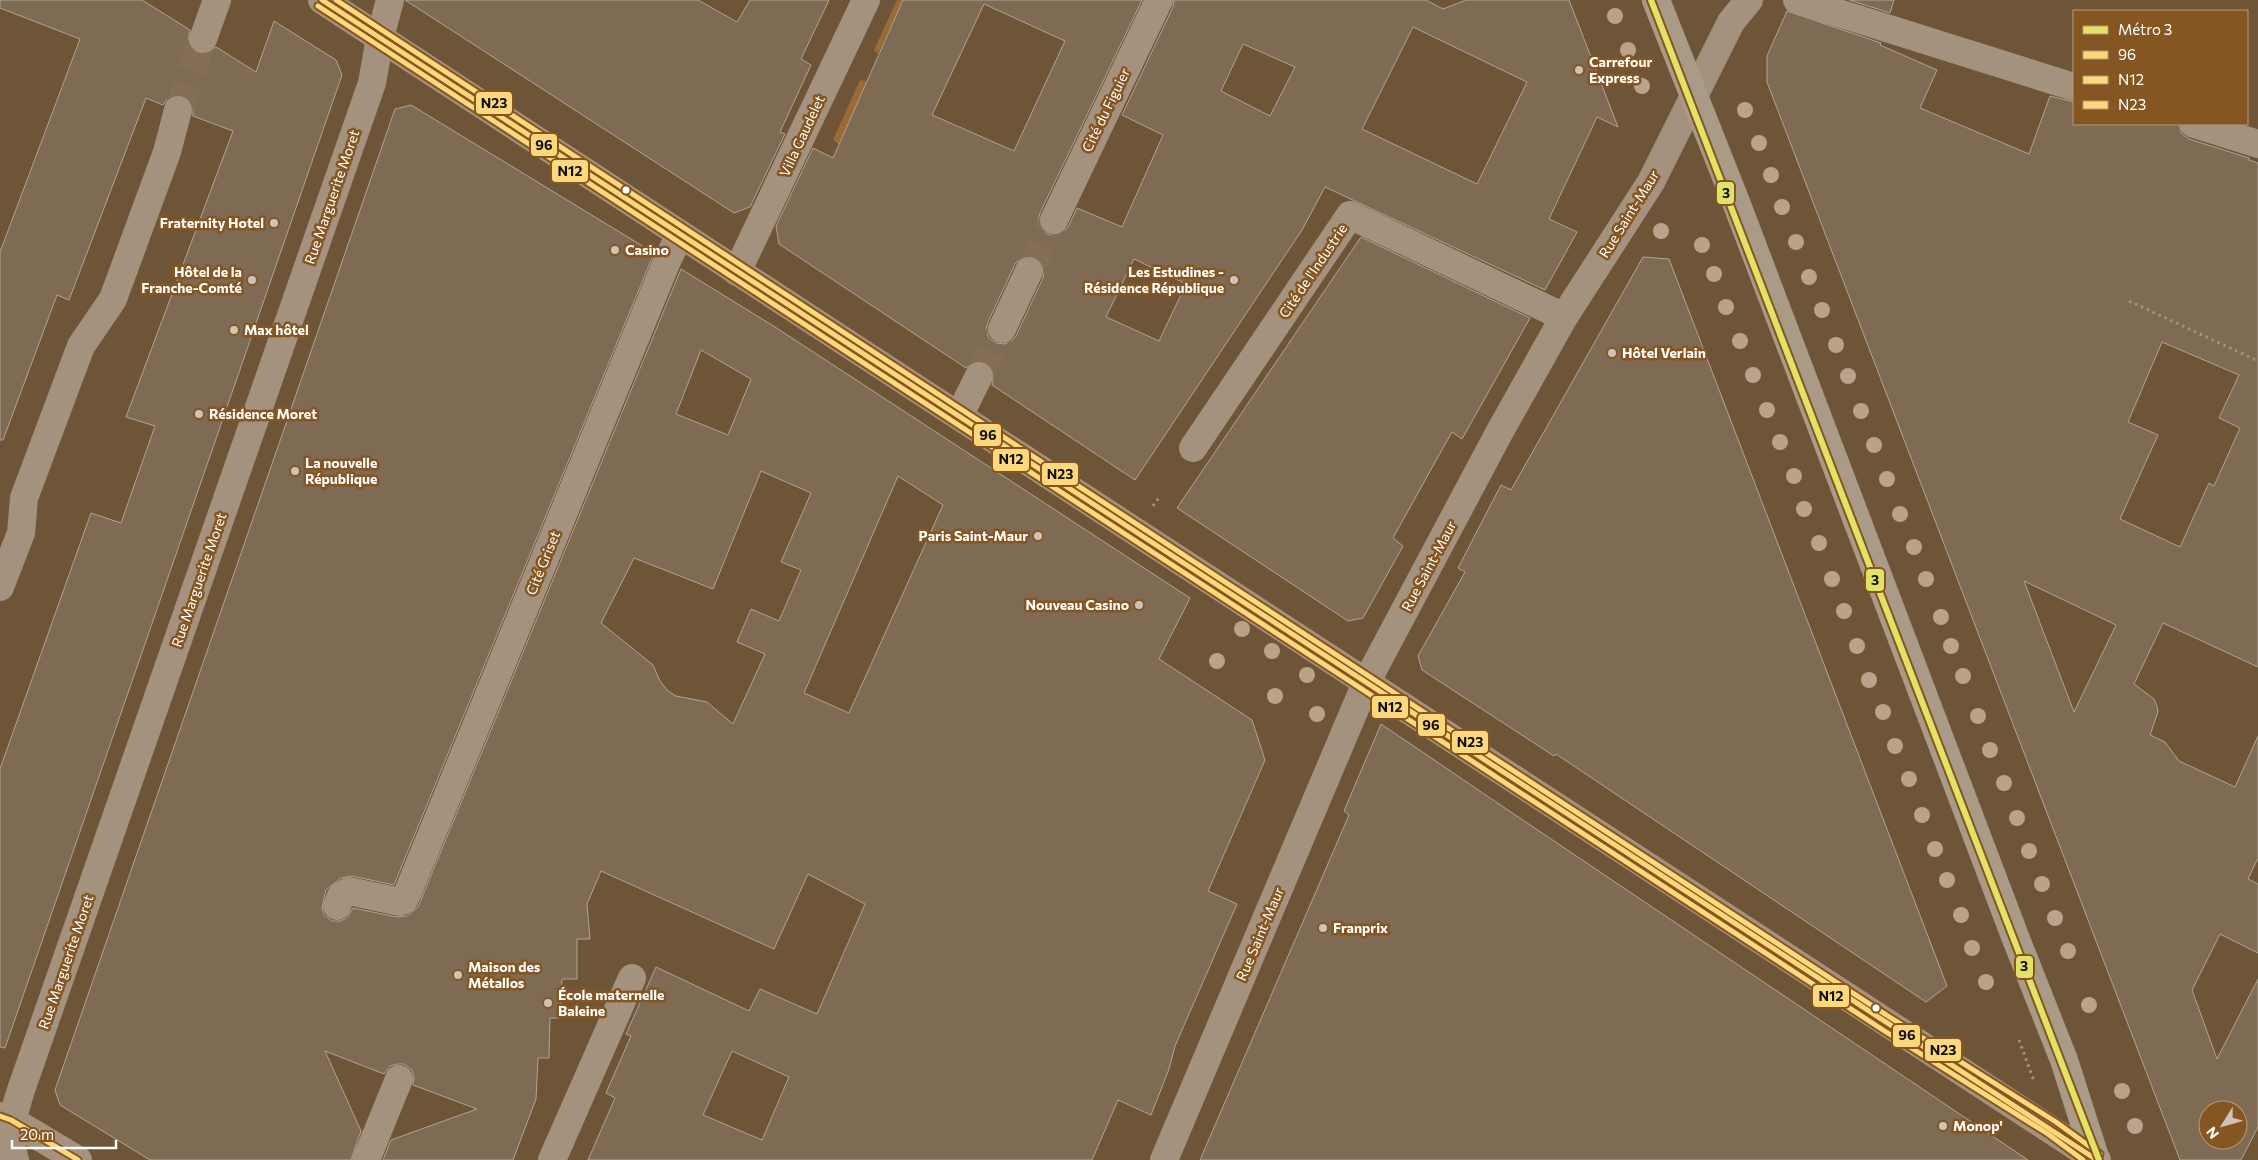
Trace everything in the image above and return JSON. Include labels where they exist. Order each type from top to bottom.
[{"type":"main road","points":[[1656,0],[1736,202],[2016,939],[2064,1060],[2096,1159]]},
{"type":"street","points":[[203,39],[217,0]]},
{"type":"street","points":[[322,0],[2096,1159]]},
{"type":"street","name":"Rue Marguerite Moret","points":[[15,1160],[6,1118],[372,83],[380,38],[390,0]]},
{"type":"street","name":"Villa Gaudelet","points":[[737,272],[866,0]]},
{"type":"street","name":"Cité du Figuier","points":[[1054,220],[1159,0]]},
{"type":"street","name":"Rue Saint-Maur","points":[[1164,1160],[1366,683],[1499,433],[1564,318],[1651,182],[1731,22],[1749,0]]},
{"type":"street","points":[[1797,0],[2073,86]]},
{"type":"street","points":[[0,587],[20,533],[24,498],[81,346],[114,299],[167,152],[178,110]]},
{"type":"street","points":[[2197,125],[2258,144]]},
{"type":"street","name":"Cité de l'Industrie","points":[[1193,448],[1350,215],[1564,318]]},
{"type":"street","name":"Cité Griset","points":[[337,906],[341,896],[349,891],[400,902],[404,900],[667,261],[680,234]]},
{"type":"street","points":[[1002,328],[1029,271]]},
{"type":"street","points":[[959,416],[979,376]]},
{"type":"street","points":[[552,1160],[632,978]]},
{"type":"street","points":[[366,1160],[398,1079]]},
{"type":"street","points":[[6,1118],[78,1160]]},
{"type":"path","points":[[2129,302],[2258,361]]},
{"type":"shaded area","points":[[897,0],[903,0],[878,54],[874,50]]},
{"type":"shaded area","points":[[860,80],[866,81],[868,84],[839,144],[833,140]]},
{"type":"building","points":[[0,0],[142,0],[190,30],[188,42],[191,49],[197,53],[206,54],[216,47],[256,72],[274,21],[336,60],[342,75],[5,1048],[0,1047],[0,769],[91,513],[121,523],[155,426],[126,417],[233,131],[193,116],[193,105],[189,99],[182,95],[173,95],[163,105],[146,98],[69,300],[57,295],[3,440],[0,440],[0,252],[80,39],[0,8]]},
{"type":"building","points":[[405,0],[698,0],[737,22],[750,0],[829,0],[801,59],[811,65],[780,132],[785,134],[750,207],[734,213]]},
{"type":"building","points":[[903,0],[1142,0],[1040,213],[1038,221],[1041,228],[1047,234],[1055,236],[1062,233],[1068,227],[1077,208],[1122,227],[1163,135],[1122,115],[1173,7],[1174,0],[1426,0],[1443,9],[1466,0],[1569,0],[1618,127],[1597,117],[1549,219],[1577,232],[1545,290],[1325,187],[1302,230],[1135,480],[992,385],[994,375],[992,368],[986,362],[978,360],[966,368],[779,244],[776,226],[813,148],[833,158]],"holes":[[[984,4],[1065,41],[1014,151],[932,115]],[[1413,27],[1527,82],[1477,184],[1362,129]],[[1243,44],[1295,67],[1270,116],[1221,91]],[[1027,256],[1035,257],[1041,262],[1044,269],[1043,278],[1016,336],[1011,342],[1004,344],[996,343],[989,338],[986,330],[1015,264]],[[1134,259],[1186,284],[1159,341],[1106,317]]]},
{"type":"building","points":[[1849,0],[1894,0],[1890,13]]},
{"type":"building","points":[[1787,11],[1881,43],[1880,45],[1937,70],[1920,108],[2029,154],[2050,96],[2073,102],[2073,125],[2179,125],[2182,134],[2189,139],[2249,158],[2249,160],[2258,163],[2258,667],[2163,623],[2134,684],[2154,699],[2157,706],[2158,712],[2150,735],[2165,742],[2179,761],[2235,787],[2258,736],[2258,858],[2248,879],[2258,884],[2258,953],[2220,934],[2192,990],[2217,1059],[2258,979],[2258,1127],[2248,1146],[2248,1100],[2198,1100],[2198,1150],[2246,1150],[2241,1160],[2180,1160],[1767,82],[1767,56]],"holes":[[[2162,342],[2239,375],[2219,418],[2240,428],[2214,486],[2209,483],[2180,547],[2120,519],[2158,435],[2128,422]],[[2024,581],[2116,625],[2074,712]]]},
{"type":"building","points":[[411,105],[654,253],[394,885],[352,876],[341,878],[326,890],[322,908],[324,915],[332,921],[340,921],[347,918],[353,908],[397,917],[407,916],[418,907],[681,269],[775,327],[1190,598],[1159,659],[1252,720],[1265,760],[1208,891],[1237,904],[1175,1046],[1169,1069],[1151,1115],[1118,1100],[1092,1160],[588,1160],[615,1098],[606,1093],[631,1036],[626,1034],[656,967],[749,1011],[760,989],[817,1014],[865,904],[808,874],[774,949],[601,871],[587,904],[590,939],[577,939],[577,979],[562,979],[560,1018],[550,1018],[549,1058],[538,1058],[536,1099],[513,1160],[383,1160],[391,1140],[477,1109],[413,1085],[414,1077],[412,1070],[404,1064],[390,1066],[384,1074],[325,1051],[361,1131],[351,1160],[150,1160],[60,1105],[55,1090],[395,109]],"holes":[[[701,350],[751,379],[728,435],[676,414]],[[761,471],[811,493],[781,562],[801,570],[779,621],[751,609],[737,642],[765,654],[733,724],[707,702],[676,696],[668,691],[660,681],[653,665],[601,623],[634,558],[713,589]],[[898,476],[943,505],[849,713],[804,693]],[[732,1051],[789,1077],[762,1140],[703,1115]]]},
{"type":"building","points":[[1361,237],[1530,318],[1462,439],[1452,432],[1429,473],[1393,538],[1403,546],[1363,618],[1348,621],[1177,508]]},
{"type":"building","points":[[1643,257],[1669,259],[1947,986],[1926,1002],[1556,754],[1554,756],[1422,670],[1418,656],[1465,572],[1458,568],[1501,485],[1511,490]]},
{"type":"building","points":[[1381,724],[2028,1160],[1200,1160],[1349,815],[1344,811]]},
{"type":"tunnel","points":[[178,110],[203,39]]},
{"type":"tunnel","points":[[1029,271],[1054,220]]},
{"type":"tunnel","points":[[979,376],[1002,329]]},
{"type":"metro line","name":"3","points":[[1651,0],[2099,1160]]},
{"type":"transit line","name":"96","points":[[322,0],[2097,1160]]},
{"type":"transit line","name":"N23","points":[[336,0],[1891,1018],[2056,1122],[2100,1154]]},
{"type":"transit line","name":"N12","points":[[318,6],[1883,1030],[2048,1134],[2083,1160]]},
{"type":"transit line","name":"96","points":[[0,1116],[11,1120],[78,1160]]},
{"type":"place","name":"Carrefour Express","points":[[1579,70]]},
{"type":"place","name":"Fraternity Hotel","points":[[274,223]]},
{"type":"place","name":"Casino","points":[[615,250]]},
{"type":"place","name":"Hôtel de la Franche-Comté","points":[[252,280]]},
{"type":"place","name":"Les Estudines - Résidence République","points":[[1234,280]]},
{"type":"place","name":"Max hôtel","points":[[234,330]]},
{"type":"place","name":"Hôtel Verlain","points":[[1612,353]]},
{"type":"place","name":"Résidence Moret","points":[[199,414]]},
{"type":"place","name":"La nouvelle République","points":[[295,471]]},
{"type":"place","name":"Paris Saint-Maur","points":[[1038,536]]},
{"type":"place","name":"Nouveau Casino","points":[[1139,605]]},
{"type":"place","name":"Franprix","points":[[1323,928]]},
{"type":"place","name":"Maison des Métallos","points":[[458,975]]},
{"type":"place","name":"École maternelle Baleine","points":[[548,1003]]},
{"type":"place","name":"Monop'","points":[[1943,1126]]}]
